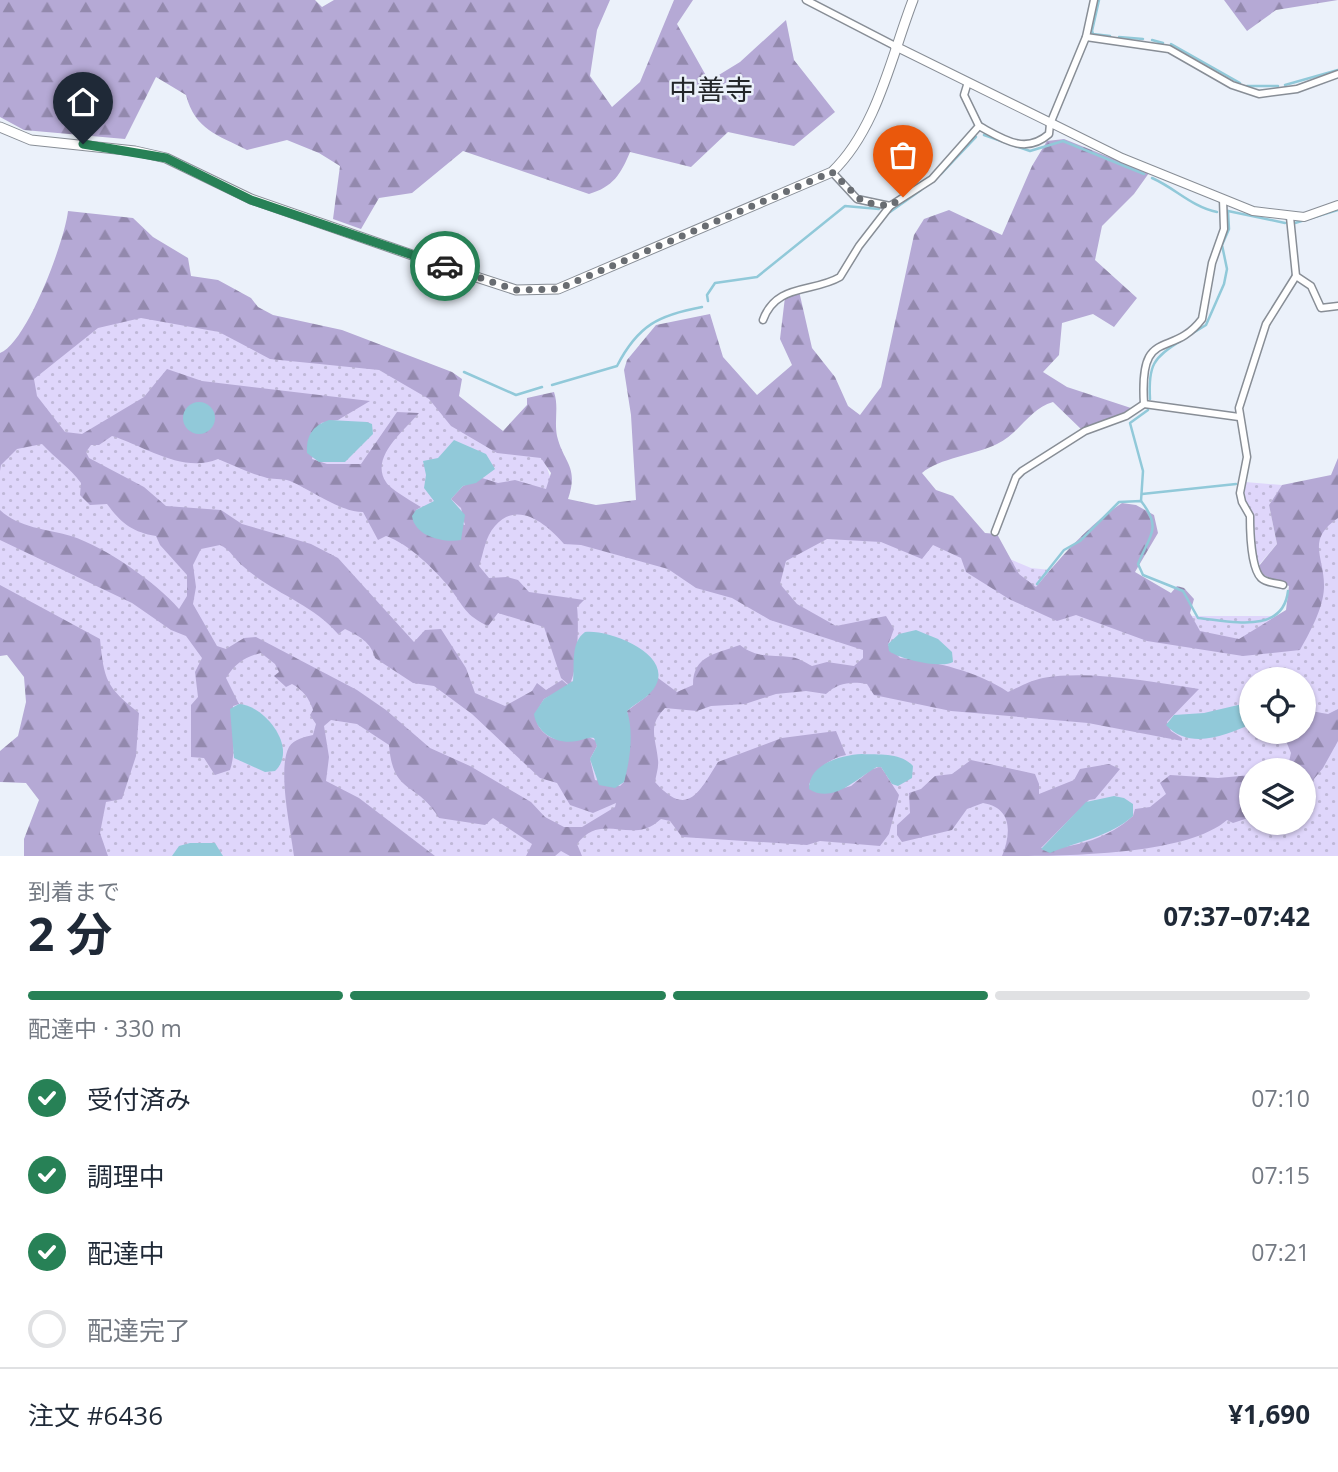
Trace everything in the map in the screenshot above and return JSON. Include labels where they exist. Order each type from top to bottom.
[{"type":"main road","points":[[0,127],[31,140],[149,153],[165,158],[251,200],[464,273],[530,291],[558,289],[832,172],[856,145],[874,108],[913,0]]},
{"type":"street","points":[[806,0],[1050,124],[1166,178],[1253,211],[1290,217],[1304,216],[1338,205]]},
{"type":"street","points":[[968,82],[964,95],[979,126],[1009,142],[1033,145],[1049,134],[1050,124],[1086,37],[1094,0]]},
{"type":"street","points":[[1086,37],[1169,49],[1232,85],[1259,94],[1297,89],[1338,74]]},
{"type":"street","points":[[763,320],[768,306],[776,300],[808,285],[840,277],[859,246],[890,206],[932,179],[979,126]]},
{"type":"street","points":[[832,172],[863,202],[890,206]]},
{"type":"street","points":[[1144,404],[1143,371],[1152,352],[1202,319],[1212,263],[1224,229],[1223,199]]},
{"type":"street","points":[[1283,585],[1267,582],[1258,575],[1248,531],[1250,516],[1240,493],[1247,457],[1239,417],[1241,400],[1255,366],[1262,334],[1296,276],[1290,217]]},
{"type":"street","points":[[1296,276],[1311,286],[1321,308],[1338,306]]},
{"type":"street","points":[[995,532],[1016,477],[1085,431],[1126,416],[1144,404],[1239,417]]},
{"type":"shaded area","points":[[72,297],[379,370],[501,434],[538,441],[565,521],[839,507],[981,547],[1031,568],[1107,576],[1181,616],[1293,616],[1298,567],[1338,489],[1338,856],[59,856],[34,669],[0,635],[0,388]]},
{"type":"shaded area","points":[[1245,482],[1282,485],[1269,505],[1277,544],[1258,566],[1251,533],[1253,519],[1242,500]]},
{"type":"green space","points":[[0,0],[315,0],[322,7],[334,0],[610,0],[597,30],[590,76],[612,107],[640,82],[674,0],[693,0],[677,24],[709,81],[740,62],[786,20],[794,60],[835,112],[794,146],[728,132],[691,167],[630,152],[615,179],[604,188],[589,194],[463,151],[412,193],[379,198],[361,229],[333,219],[340,166],[319,153],[287,140],[247,150],[209,130],[195,116],[186,95],[156,77],[125,139],[24,130],[0,117]]},
{"type":"green space","points":[[1224,0],[1338,0],[1276,10],[1247,31]]},
{"type":"green space","points":[[1064,139],[1149,173],[1134,194],[1102,226],[1095,260],[1137,298],[1114,327],[1093,314],[1062,323],[1059,355],[1043,372],[1067,387],[1134,409],[1082,430],[1053,402],[1037,410],[1005,440],[947,460],[922,473],[936,490],[953,496],[985,533],[997,534],[1019,574],[1036,587],[1098,521],[1122,503],[1136,505],[1154,515],[1158,533],[1135,572],[1171,593],[1177,586],[1184,588],[1194,599],[1190,613],[1200,631],[1239,639],[1286,610],[1289,586],[1259,573],[1259,566],[1277,544],[1269,505],[1282,485],[1331,475],[1338,458],[1338,518],[1328,526],[1319,542],[1324,577],[1323,596],[1300,650],[1243,656],[1147,641],[1076,615],[1057,621],[1009,599],[966,572],[961,558],[933,545],[922,559],[881,542],[827,539],[786,561],[780,584],[797,604],[836,626],[886,616],[894,629],[888,645],[900,658],[956,669],[984,679],[1008,692],[1043,678],[1081,675],[1199,689],[1167,722],[1171,731],[1182,738],[1182,741],[1088,723],[951,711],[874,695],[867,684],[855,683],[840,685],[826,694],[806,691],[776,694],[745,704],[711,706],[697,711],[665,708],[659,714],[654,727],[658,763],[655,782],[676,799],[692,797],[718,762],[782,738],[836,731],[846,755],[823,766],[809,785],[826,793],[851,786],[872,769],[881,767],[899,795],[889,834],[880,846],[820,841],[807,845],[682,837],[670,821],[661,819],[650,827],[639,830],[607,829],[587,834],[577,844],[582,856],[570,856],[561,851],[555,856],[526,856],[532,844],[493,818],[485,825],[439,818],[395,773],[389,745],[357,724],[331,720],[324,726],[329,757],[326,781],[359,798],[435,856],[294,856],[285,785],[286,757],[294,742],[313,735],[316,724],[310,715],[313,710],[302,692],[292,684],[286,687],[274,676],[279,672],[275,664],[261,653],[237,665],[226,678],[239,704],[233,706],[232,762],[230,770],[215,775],[204,758],[191,757],[191,705],[198,697],[195,672],[202,658],[186,636],[171,630],[132,603],[0,540],[0,510],[16,521],[71,536],[99,548],[144,577],[179,609],[187,596],[187,575],[160,545],[156,536],[128,526],[107,504],[90,505],[80,495],[81,483],[42,444],[17,449],[1,465],[0,471],[0,353],[11,345],[22,331],[33,311],[60,244],[68,211],[133,218],[153,237],[188,258],[191,276],[218,280],[251,298],[258,307],[273,315],[342,330],[452,372],[462,379],[459,396],[503,431],[527,405],[527,398],[554,392],[557,436],[572,479],[568,499],[596,505],[636,500],[631,415],[624,370],[627,360],[656,325],[710,314],[723,357],[757,395],[792,365],[780,339],[785,297],[799,291],[812,348],[835,377],[848,406],[860,415],[881,387],[914,235],[924,219],[949,210],[1002,235],[1032,166],[1047,141]],"holes":[[[141,318],[219,332],[270,359],[379,370],[429,399],[451,426],[497,453],[541,458],[551,473],[546,489],[515,480],[498,483],[482,478],[463,486],[451,499],[461,508],[465,525],[416,510],[421,507],[388,485],[382,473],[382,463],[391,444],[419,413],[397,412],[361,464],[327,464],[312,459],[321,423],[338,420],[370,401],[202,381],[167,369],[144,397],[82,434],[65,432],[37,396],[34,379],[98,328]],[[112,436],[178,461],[205,463],[218,459],[267,478],[290,481],[345,509],[363,512],[378,540],[386,536],[412,551],[429,565],[470,614],[480,622],[488,626],[498,613],[544,627],[561,678],[569,685],[576,659],[577,607],[584,600],[529,592],[518,580],[507,577],[489,578],[479,566],[492,530],[504,518],[523,515],[550,529],[564,544],[581,545],[668,569],[696,588],[732,598],[770,620],[863,650],[863,658],[854,666],[827,662],[812,666],[793,657],[758,654],[740,645],[708,657],[697,667],[693,685],[677,692],[658,678],[647,696],[627,711],[630,730],[624,782],[620,786],[595,780],[590,759],[597,746],[596,741],[589,737],[572,741],[555,739],[542,731],[537,723],[535,714],[544,699],[569,686],[562,680],[546,690],[537,683],[532,691],[505,706],[475,693],[466,668],[441,629],[425,630],[414,642],[338,558],[311,544],[242,524],[221,510],[166,506],[144,487],[89,458],[86,452],[91,445],[99,445]],[[220,545],[224,547],[255,576],[317,615],[338,634],[345,629],[355,634],[364,640],[375,658],[413,683],[434,686],[472,714],[540,778],[557,783],[570,805],[593,813],[616,803],[615,807],[582,827],[564,827],[545,817],[531,802],[470,766],[430,748],[386,710],[357,690],[256,637],[244,638],[226,649],[217,646],[193,604],[196,587],[193,565],[201,549]]]},
{"type":"green space","points":[[0,585],[100,639],[105,674],[109,682],[139,713],[136,756],[122,799],[106,802],[100,833],[108,856],[24,856],[24,839],[39,800],[26,783],[0,782],[0,751],[18,736],[26,702],[24,677],[7,655],[0,656]]},
{"type":"green space","points":[[1338,709],[1338,741],[1316,776],[1316,758],[1290,758],[1287,744],[1316,744],[1316,712],[1328,714]]},
{"type":"green space","points":[[971,760],[1035,774],[1039,794],[1074,780],[1080,769],[1109,764],[1120,769],[1095,799],[1089,800],[1041,848],[1066,847],[1090,841],[1124,824],[1133,816],[1135,809],[1150,807],[1166,794],[1160,783],[1170,775],[1218,778],[1239,776],[1239,821],[1233,823],[1227,820],[1208,832],[1183,841],[1122,852],[1002,856],[1008,831],[1005,816],[1000,810],[983,803],[967,809],[952,830],[902,842],[897,835],[897,825],[910,813],[909,793],[921,789],[935,776],[952,774]]},
{"type":"water","points":[[199,402],[211,406],[215,418],[211,430],[199,434],[187,430],[183,418],[187,406]]},
{"type":"water","points":[[329,420],[367,422],[372,424],[373,434],[345,462],[319,462],[307,453],[308,442],[311,432]]},
{"type":"water","points":[[454,440],[486,454],[495,469],[476,483],[463,486],[451,499],[465,515],[461,540],[447,540],[424,534],[414,523],[412,516],[416,510],[434,501],[424,488],[426,475],[423,461],[438,458]]},
{"type":"water","points":[[916,630],[938,639],[952,652],[953,662],[921,662],[889,651],[888,644],[899,634]]},
{"type":"water","points":[[585,632],[608,635],[635,645],[647,653],[655,663],[658,673],[653,689],[627,711],[631,737],[629,756],[624,782],[615,788],[599,785],[590,759],[597,746],[594,738],[570,742],[556,739],[539,727],[534,714],[544,699],[573,681],[575,648]]},
{"type":"water","points":[[239,704],[259,712],[268,720],[281,740],[281,762],[275,771],[265,772],[234,758],[230,709]]},
{"type":"water","points":[[1239,705],[1239,729],[1219,736],[1196,739],[1175,733],[1166,725],[1174,715],[1204,713]]},
{"type":"water","points":[[862,754],[902,758],[913,766],[912,778],[898,786],[892,784],[881,767],[877,767],[836,792],[818,793],[809,789],[810,780],[820,767],[845,756]]},
{"type":"water","points":[[1114,796],[1133,804],[1133,816],[1124,823],[1104,834],[1050,853],[1041,849],[1086,802]]},
{"type":"water","points":[[215,843],[223,856],[172,856],[179,846]]},
{"type":"waterway","points":[[1099,0],[1092,31],[1093,34],[1110,36]]},
{"type":"waterway","points":[[1119,37],[1143,39]]},
{"type":"waterway","points":[[1152,40],[1163,43]]},
{"type":"waterway","points":[[1171,44],[1240,83]]},
{"type":"waterway","points":[[1285,85],[1338,70]]},
{"type":"waterway","points":[[1247,86],[1278,86]]},
{"type":"waterway","points":[[984,135],[1030,151],[1063,141],[1144,174]]},
{"type":"waterway","points":[[941,174],[976,137]]},
{"type":"waterway","points":[[1152,178],[1200,206],[1217,212]]},
{"type":"waterway","points":[[890,212],[921,190]]},
{"type":"waterway","points":[[708,301],[707,295],[715,283],[757,277],[845,206],[879,209]]},
{"type":"waterway","points":[[1295,223],[1338,210]]},
{"type":"waterway","points":[[1228,211],[1285,223]]},
{"type":"waterway","points":[[1193,333],[1206,325],[1224,284],[1227,269],[1222,245],[1229,229],[1228,211]]},
{"type":"waterway","points":[[552,385],[617,366],[633,341],[651,324],[662,318],[702,307]]},
{"type":"waterway","points":[[1150,399],[1150,378],[1154,364],[1164,352],[1182,340]]},
{"type":"waterway","points":[[464,372],[516,395],[542,387]]},
{"type":"waterway","points":[[1141,501],[1143,471],[1130,423],[1148,410]]},
{"type":"waterway","points":[[1142,494],[1236,484]]},
{"type":"waterway","points":[[1037,584],[1064,550],[1080,541],[1119,502],[1141,501],[1153,526],[1138,564],[1143,575],[1183,591],[1198,618],[1240,622],[1266,620],[1284,605],[1288,591]]},
{"type":"way so far","points":[[445,266],[516,290],[558,289],[689,231],[801,188],[832,172],[863,202],[890,206],[903,197]]},
{"type":"district","name":"中善寺","points":[[711,90]]},
{"type":"route","points":[[83,144],[149,153],[166,158],[251,200],[445,266]]}]
